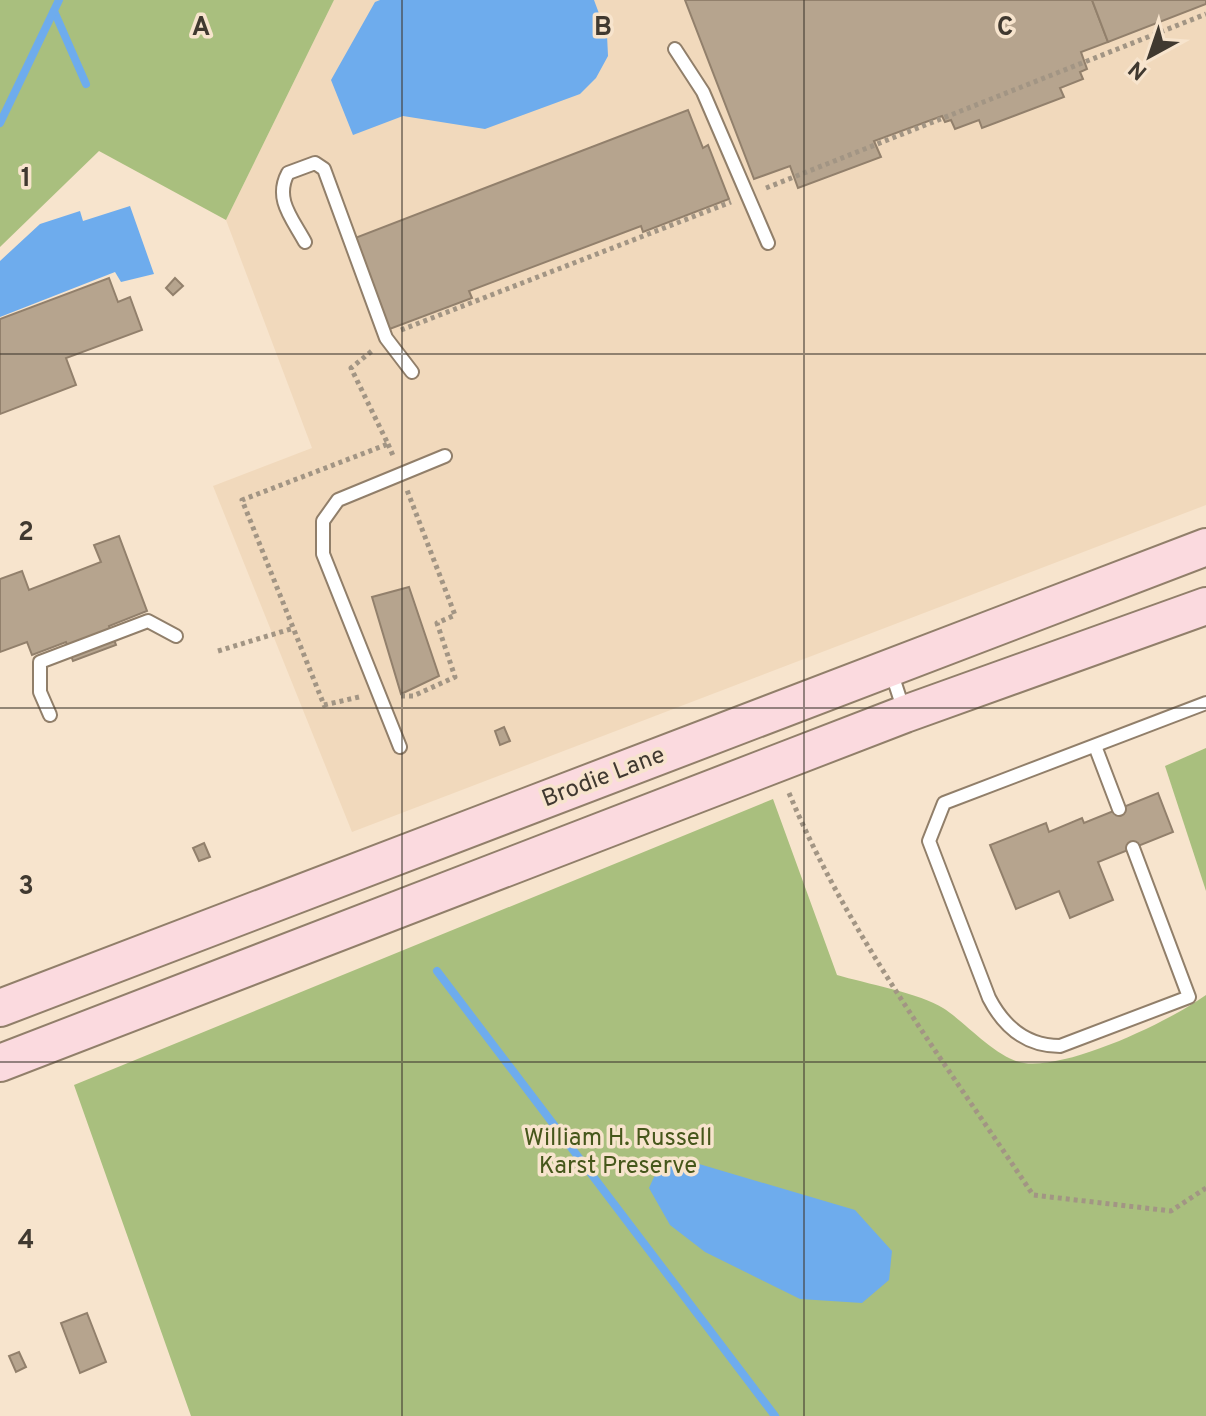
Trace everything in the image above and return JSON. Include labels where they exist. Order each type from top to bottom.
[{"type":"main road","name":"Brodie Lane","points":[[0,1008],[572,787],[891,670],[1206,547]]},
{"type":"main road","name":"Brodie Lane","points":[[0,1063],[905,714],[1206,606]]},
{"type":"lane","points":[[675,49],[703,92],[768,243]]},
{"type":"lane","points":[[305,242],[281,199],[280,187],[288,173],[296,167],[315,163],[324,169],[386,338],[412,372]]},
{"type":"lane","points":[[400,747],[323,554],[323,521],[338,500],[445,456]]},
{"type":"lane","points":[[50,715],[40,692],[40,662],[148,621],[176,636]]},
{"type":"lane","points":[[891,670],[905,714]]},
{"type":"lane","points":[[1133,848],[1189,997],[1060,1046],[1039,1046],[1002,1022],[989,998],[929,841],[944,803],[1206,703]]},
{"type":"lane","points":[[1095,746],[1119,809]]},
{"type":"path","points":[[388,444],[242,500],[324,705],[347,697],[413,696],[455,677],[437,623],[455,615],[388,444],[351,368],[386,338],[1206,14]]},
{"type":"path","points":[[218,651],[294,628]]},
{"type":"path","points":[[788,788],[811,845],[878,961],[1033,1195],[1171,1211],[1206,1188]]},
{"type":"shaded area","points":[[334,0],[1206,0],[1206,505],[352,832],[213,486],[312,448],[226,220]]},
{"type":"green space","points":[[0,0],[334,0],[226,220],[99,151],[0,247]]},
{"type":"green space","points":[[1206,748],[1206,891],[1165,766]]},
{"type":"green space","name":"William H. Russell Karst Preserve","points":[[773,799],[837,975],[934,1003],[992,1048],[1014,1060],[1043,1063],[1092,1051],[1144,1030],[1206,995],[1206,1416],[191,1416],[74,1085]]},
{"type":"water","points":[[594,0],[607,35],[608,56],[596,78],[580,94],[485,129],[403,116],[353,135],[331,80],[375,2]]},
{"type":"water","points":[[130,206],[154,274],[121,282],[115,272],[0,317],[0,261],[40,224],[80,211],[83,221]]},
{"type":"water","points":[[689,1161],[855,1210],[892,1251],[889,1280],[862,1303],[800,1299],[705,1252],[670,1225],[649,1188],[659,1166]]},
{"type":"building","points":[[685,0],[1092,0],[1108,42],[1081,52],[1087,69],[1080,72],[1083,79],[1060,88],[1064,97],[982,128],[979,120],[955,129],[951,120],[945,122],[942,116],[874,141],[881,157],[798,188],[790,166],[754,179]]},
{"type":"building","points":[[1092,0],[1206,0],[1206,4],[1108,42]]},
{"type":"building","points":[[688,110],[703,148],[708,145],[729,199],[643,232],[641,226],[469,291],[472,298],[387,330],[355,238]]},
{"type":"building","points":[[109,278],[118,302],[130,297],[142,330],[66,358],[76,385],[0,414],[0,319]]},
{"type":"building","points":[[175,278],[183,286],[173,295],[166,288]]},
{"type":"building","points":[[119,536],[147,611],[109,626],[116,645],[73,661],[66,642],[32,655],[27,642],[0,652],[0,579],[22,571],[29,590],[101,562],[94,545]]},
{"type":"building","points":[[409,587],[439,676],[401,694],[372,597]]},
{"type":"building","points":[[504,727],[510,741],[500,745],[495,731]]},
{"type":"building","points":[[1158,793],[1173,832],[1098,862],[1113,900],[1070,918],[1059,891],[1016,909],[990,845],[1046,823],[1049,832],[1082,818],[1084,823]]},
{"type":"building","points":[[204,843],[210,857],[199,861],[193,848]]},
{"type":"building","points":[[87,1313],[106,1362],[80,1373],[61,1323]]},
{"type":"building","points":[[19,1352],[26,1367],[16,1372],[9,1356]]},
{"type":"waterway","points":[[0,123],[59,0]]},
{"type":"waterway","points":[[54,11],[86,84]]},
{"type":"waterway","points":[[437,971],[775,1416]]}]
